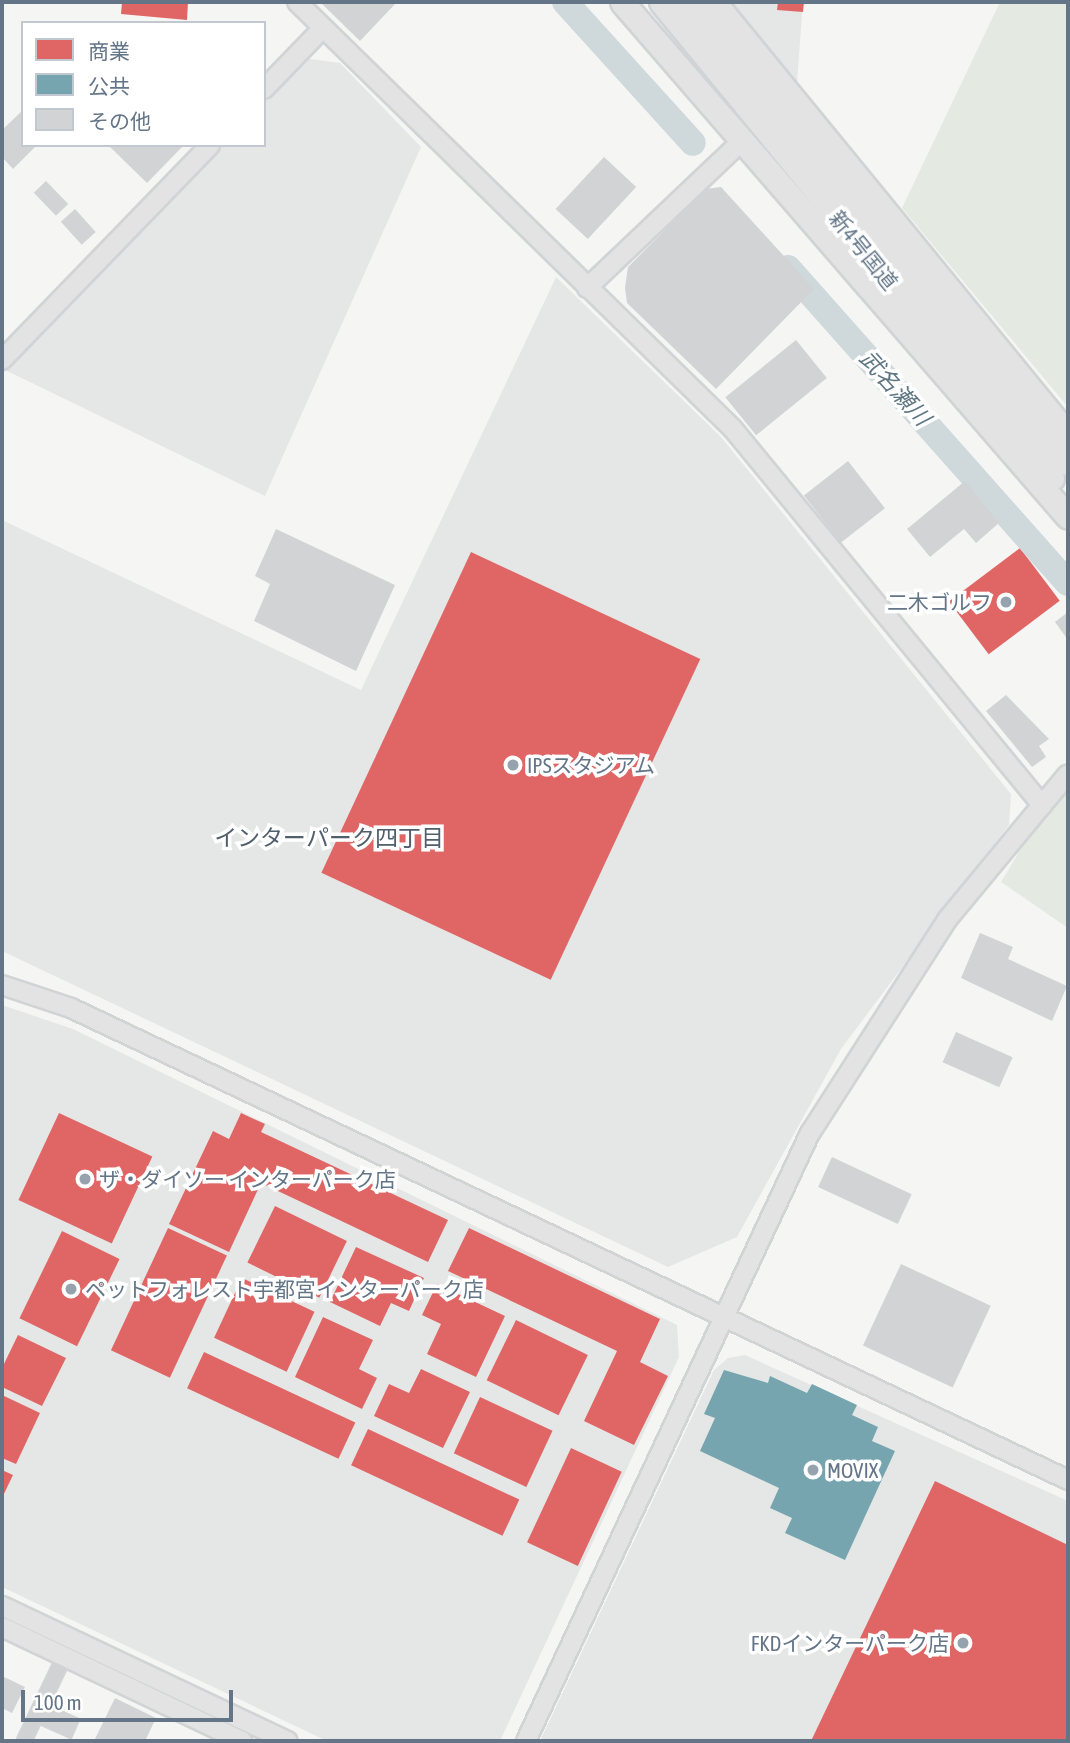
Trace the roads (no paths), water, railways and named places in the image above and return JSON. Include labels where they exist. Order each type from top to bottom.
[{"type":"highway","points":[[622,2],[1068,517]]},
{"type":"highway","name":"新4号国道","points":[[661,2],[1068,463]]},
{"type":"highway","name":"新4号国道","points":[[685,2],[1068,497]]},
{"type":"highway","points":[[714,2],[1068,435]]},
{"type":"street","points":[[297,2],[320,31],[733,429],[1042,804]]},
{"type":"street","points":[[266,87],[320,31]]},
{"type":"street","points":[[587,289],[741,142]]},
{"type":"street","points":[[2,360],[207,147]]},
{"type":"street","points":[[526,1741],[720,1316],[810,1133],[947,920],[1068,774]]},
{"type":"street","points":[[2,985],[71,1008],[1068,1480]]},
{"type":"street","points":[[2,1606],[288,1741]]},
{"type":"street","points":[[2,1627],[242,1741]]},
{"type":"street","points":[[24,1741],[64,1657]]},
{"type":"waterway","name":"武名瀬川","points":[[565,2],[693,143]]},
{"type":"waterway","name":"武名瀬川","points":[[788,268],[1068,583]]},
{"type":"place","name":"二木ゴルフ","points":[[1006,602]]},
{"type":"place","name":"IPSスタジアム","points":[[513,765]]},
{"type":"place","name":"ザ・ダイソー インターパーク店","points":[[85,1179]]},
{"type":"place","name":"ペットフォレスト宇都宮インターパーク店","points":[[71,1289]]},
{"type":"place","name":"MOVIX","points":[[813,1470]]},
{"type":"place","name":"FKDインターパーク店","points":[[963,1643]]},
{"type":"district","name":"インターパーク四丁目","points":[[329,838]]}]
